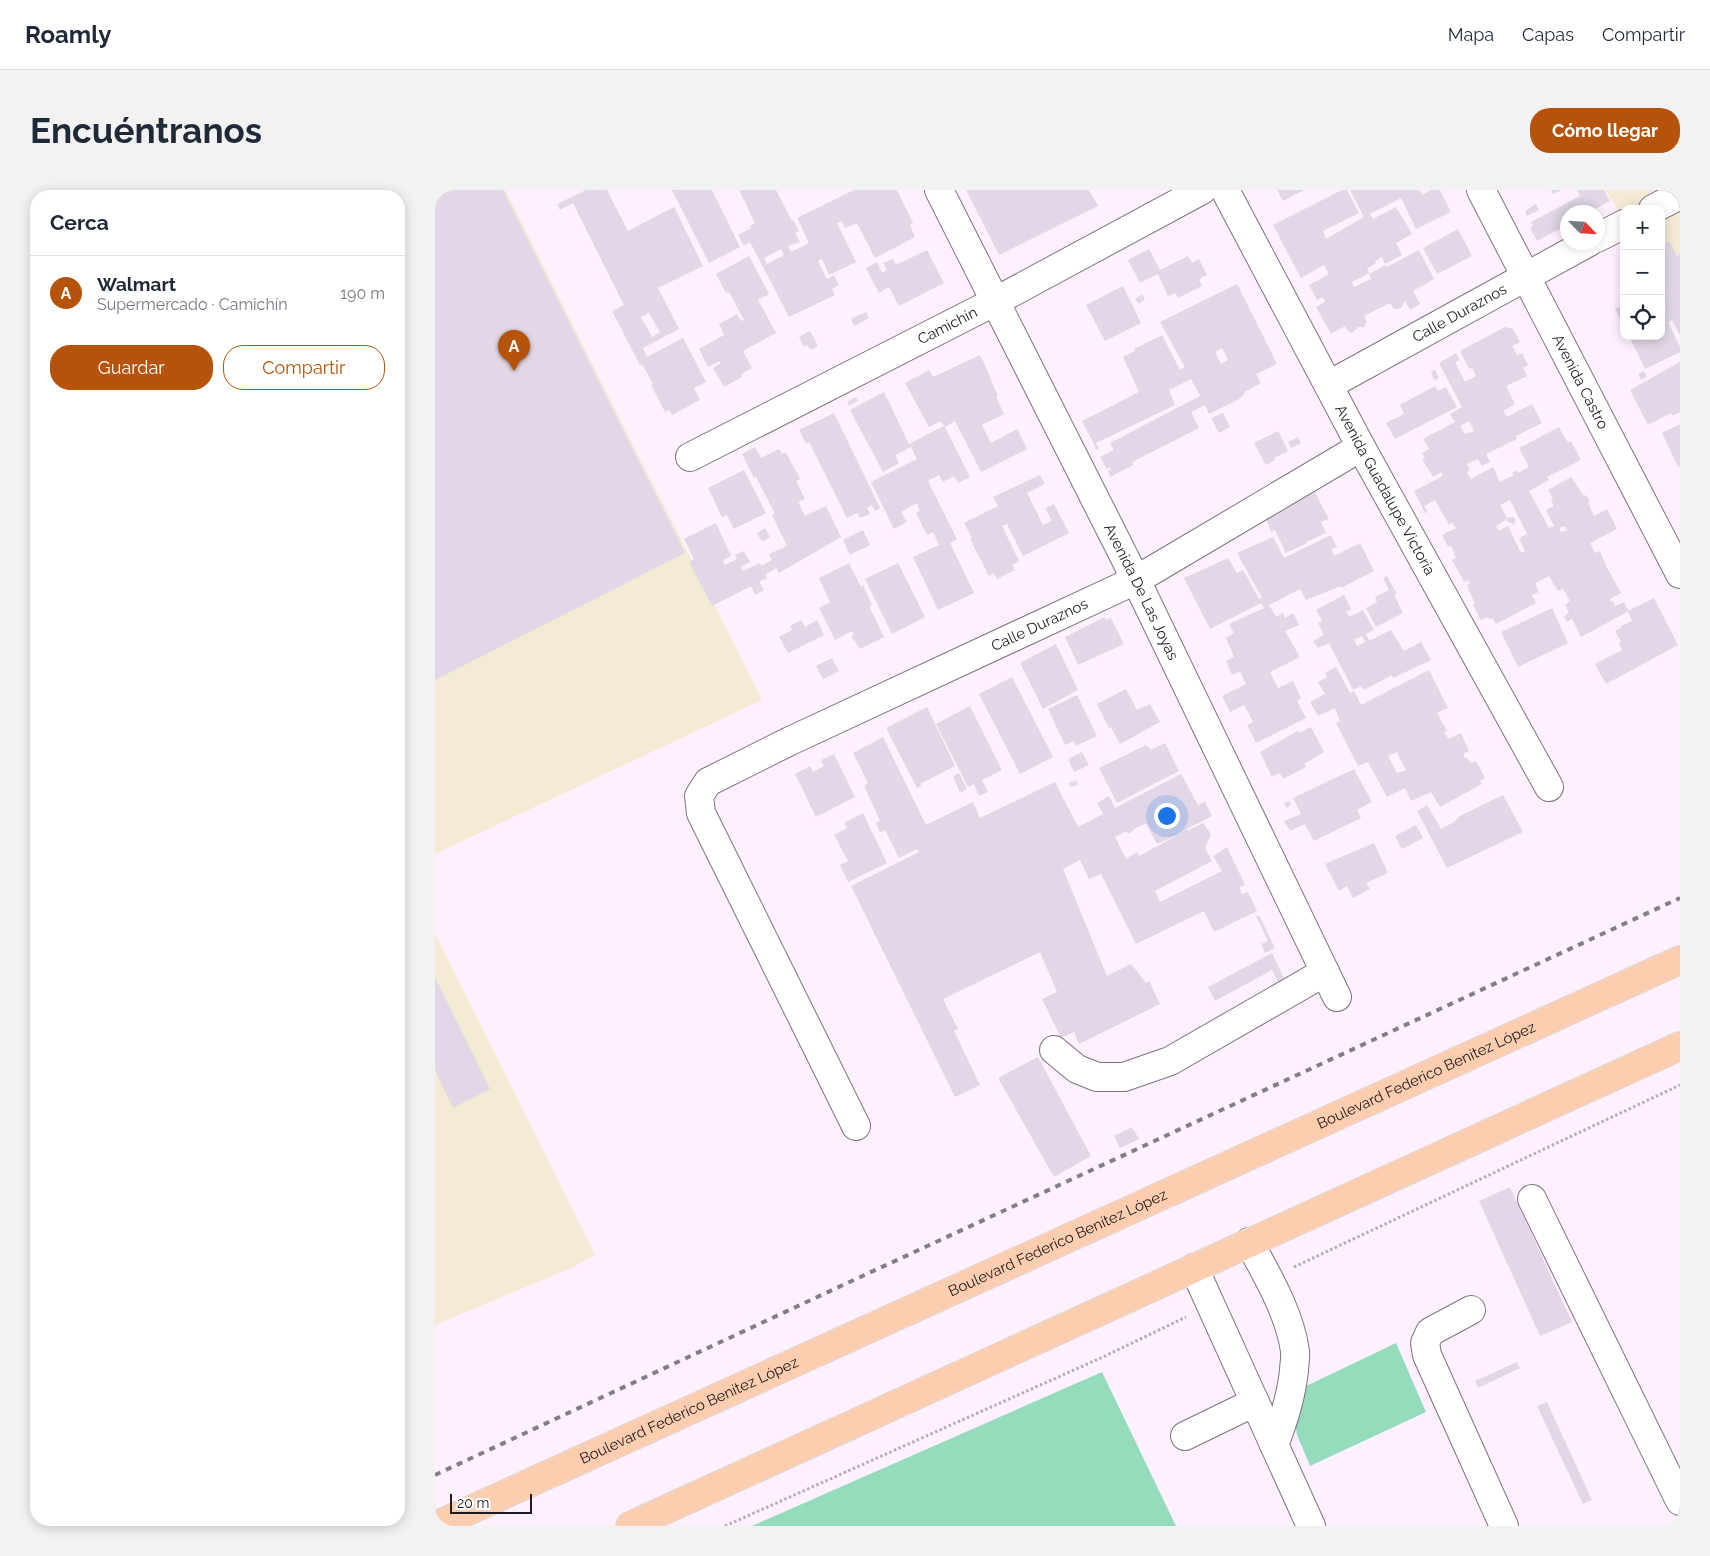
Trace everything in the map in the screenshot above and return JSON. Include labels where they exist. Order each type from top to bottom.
[{"type":"main road","name":"Boulevard Federico Benítez López","points":[[435,1526],[1680,960]]},
{"type":"main road","points":[[630,1526],[1680,1046]]},
{"type":"street","name":"Avenida De Las Joyas","points":[[939,190],[1136,580],[1337,997]]},
{"type":"street","name":"Camichín","points":[[690,457],[996,301],[1202,190]]},
{"type":"street","name":"Avenida Guadalupe Victoria","points":[[1225,190],[1361,447],[1549,787]]},
{"type":"street","name":"Avenida Castro","points":[[1481,190],[1680,574]]},
{"type":"street","points":[[1661,205],[1680,195]]},
{"type":"street","points":[[1605,234],[1620,226]]},
{"type":"street","name":"Calle Duraznos","points":[[1329,385],[1574,250]]},
{"type":"street","name":"Calle Duraznos","points":[[856,1126],[701,813],[699,796],[708,782],[790,741],[1136,580],[1361,447]]},
{"type":"street","points":[[1054,1050],[1077,1069],[1097,1077],[1124,1077],[1170,1061],[1325,972]]},
{"type":"street","points":[[1532,1199],[1680,1501]]},
{"type":"street","points":[[1249,1242],[1269,1278],[1290,1328],[1295,1353],[1293,1381],[1287,1411],[1274,1445]]},
{"type":"street","points":[[1194,1268],[1311,1526]]},
{"type":"street","points":[[1471,1310],[1430,1332],[1425,1343],[1425,1349],[1505,1526]]},
{"type":"street","points":[[1185,1436],[1255,1402]]},
{"type":"shaded area","points":[[435,190],[505,190],[762,700],[435,854]]},
{"type":"shaded area","points":[[1606,190],[1680,190],[1680,329],[1665,301],[1665,205],[1620,205],[1620,215]]},
{"type":"shaded area","points":[[435,933],[595,1255],[571,1268],[435,1325]]},
{"type":"green space","points":[[1396,1343],[1426,1412],[1310,1466],[1297,1435],[1295,1423],[1302,1388]]},
{"type":"green space","points":[[1102,1372],[1176,1526],[752,1526]]},
{"type":"building","points":[[435,190],[503,190],[685,553],[435,680]]},
{"type":"building","points":[[586,190],[607,190],[628,231],[674,207],[703,266],[658,288],[679,329],[643,348],[647,357],[683,338],[706,382],[694,388],[700,400],[672,415],[669,410],[665,412],[651,385],[653,384],[642,364],[640,365],[612,311],[624,305],[573,203],[560,210],[557,204]],"holes":[[[649,313],[660,332],[652,337],[641,317]]]},
{"type":"building","points":[[672,190],[712,190],[740,247],[709,263]]},
{"type":"building","points":[[739,190],[776,190],[799,231],[795,233],[800,242],[788,246],[791,252],[809,243],[797,218],[854,190],[897,190],[913,223],[910,225],[915,237],[875,258],[857,223],[845,228],[842,221],[837,223],[856,262],[829,275],[822,259],[818,261],[827,279],[834,275],[839,285],[832,289],[835,295],[789,317],[750,242],[744,246],[738,235],[751,228],[750,226],[755,223]],"holes":[[[781,249],[784,255],[767,264],[764,258]]]},
{"type":"building","points":[[966,190],[1089,190],[1098,206],[999,255]]},
{"type":"building","points":[[1277,190],[1304,190],[1283,201]]},
{"type":"building","points":[[1342,190],[1347,190],[1359,213],[1323,231],[1326,239],[1364,217],[1350,190],[1420,190],[1422,195],[1431,190],[1440,190],[1451,212],[1416,229],[1401,198],[1370,214],[1373,219],[1396,207],[1412,234],[1396,243],[1402,255],[1385,264],[1382,257],[1375,261],[1376,263],[1367,269],[1369,273],[1352,282],[1354,287],[1371,279],[1369,274],[1419,250],[1434,279],[1413,291],[1420,304],[1410,310],[1405,301],[1401,308],[1396,309],[1390,303],[1364,316],[1367,322],[1364,327],[1358,327],[1352,333],[1345,326],[1331,334],[1316,307],[1325,302],[1323,297],[1317,300],[1309,285],[1329,274],[1324,265],[1301,278],[1273,225]]},
{"type":"building","points":[[1551,190],[1562,190],[1553,194]]},
{"type":"building","points":[[1577,190],[1604,190],[1610,201],[1603,205],[1563,205],[1580,196]]},
{"type":"building","points":[[1536,204],[1539,210],[1527,216],[1525,211]]},
{"type":"building","points":[[1560,207],[1560,229],[1537,241],[1530,228],[1533,226],[1531,222]]},
{"type":"building","points":[[1458,229],[1472,256],[1437,274],[1423,248]]},
{"type":"building","points":[[1669,241],[1677,256],[1680,254],[1680,335],[1672,320],[1668,322],[1680,347],[1680,352],[1645,369],[1631,340],[1665,340],[1665,243]]},
{"type":"building","points":[[1149,249],[1160,270],[1188,256],[1192,263],[1199,259],[1207,275],[1199,279],[1202,286],[1178,298],[1175,293],[1168,296],[1158,274],[1140,283],[1128,260]]},
{"type":"building","points":[[927,250],[944,283],[899,306],[889,287],[879,293],[866,268],[877,262],[882,273],[887,270],[883,263],[893,259],[896,265]]},
{"type":"building","points":[[749,256],[769,294],[758,300],[776,333],[743,351],[752,368],[741,374],[742,377],[724,387],[713,368],[721,363],[720,361],[708,367],[699,349],[724,335],[719,324],[737,314],[741,321],[744,320],[729,292],[726,293],[716,274]]},
{"type":"building","points":[[1237,284],[1277,364],[1256,374],[1261,383],[1244,392],[1239,399],[1209,414],[1205,405],[1191,412],[1199,428],[1132,462],[1133,465],[1110,477],[1108,471],[1111,469],[1110,467],[1107,469],[1100,457],[1114,450],[1110,443],[1200,396],[1191,379],[1169,390],[1175,405],[1096,443],[1099,449],[1097,450],[1082,421],[1139,392],[1123,357],[1135,351],[1134,349],[1162,335],[1180,370],[1185,367],[1160,322]],"holes":[[[1222,348],[1228,360],[1221,364],[1215,352]]]},
{"type":"building","points":[[1123,286],[1141,323],[1105,341],[1086,305]]},
{"type":"building","points":[[1142,294],[1145,299],[1139,304],[1135,299]]},
{"type":"building","points":[[1620,306],[1620,319],[1615,309]]},
{"type":"building","points":[[866,312],[869,318],[854,326],[851,319]]},
{"type":"building","points":[[1505,327],[1513,329],[1520,342],[1512,346],[1517,355],[1522,353],[1528,365],[1523,368],[1527,376],[1506,386],[1515,404],[1503,411],[1507,417],[1532,404],[1542,423],[1516,436],[1517,439],[1486,454],[1490,462],[1482,466],[1478,459],[1466,464],[1470,469],[1467,473],[1471,479],[1493,467],[1500,482],[1514,475],[1512,473],[1517,470],[1518,473],[1529,467],[1519,448],[1559,427],[1568,443],[1571,441],[1581,460],[1547,477],[1549,480],[1529,491],[1549,528],[1554,526],[1546,510],[1554,506],[1551,500],[1553,498],[1548,490],[1571,477],[1584,496],[1586,495],[1594,516],[1607,509],[1617,529],[1590,543],[1595,553],[1600,551],[1621,593],[1610,599],[1611,602],[1613,601],[1615,606],[1624,602],[1629,611],[1581,637],[1572,619],[1567,622],[1564,616],[1569,613],[1565,605],[1570,601],[1563,589],[1558,591],[1549,576],[1535,583],[1539,592],[1532,595],[1536,603],[1496,624],[1492,618],[1490,620],[1488,617],[1481,620],[1473,605],[1475,604],[1467,585],[1470,584],[1468,580],[1464,582],[1452,560],[1456,558],[1451,545],[1448,547],[1442,535],[1456,528],[1452,522],[1449,525],[1435,500],[1424,506],[1428,512],[1425,513],[1414,491],[1443,476],[1441,472],[1433,477],[1422,459],[1425,458],[1422,453],[1429,449],[1423,439],[1455,422],[1450,414],[1462,407],[1439,363],[1456,353],[1460,360],[1455,362],[1465,382],[1476,376],[1472,368],[1469,369],[1460,351]],"holes":[[[1469,421],[1474,431],[1465,434],[1460,426]],[[1510,500],[1527,534],[1519,538],[1525,551],[1521,553],[1508,526],[1499,531],[1496,526],[1507,519],[1507,521],[1514,525],[1516,520],[1513,517],[1507,518],[1500,505]],[[1565,526],[1567,530],[1561,532],[1559,528]]]},
{"type":"building","points":[[810,331],[818,346],[811,350],[807,345],[804,347],[799,337]]},
{"type":"building","points":[[980,355],[991,378],[998,396],[996,397],[1004,414],[982,425],[991,443],[1017,429],[1027,449],[981,472],[955,421],[945,427],[970,477],[958,483],[954,476],[943,482],[939,475],[928,481],[957,539],[950,543],[974,593],[938,610],[913,557],[939,545],[933,532],[927,535],[916,513],[920,511],[917,503],[901,512],[907,522],[894,529],[871,482],[917,459],[911,447],[895,455],[899,463],[883,472],[850,410],[884,392],[909,444],[944,426],[940,421],[929,427],[905,383],[929,370],[933,377]]},
{"type":"building","points":[[1680,362],[1680,412],[1673,416],[1671,413],[1648,425],[1630,390]]},
{"type":"building","points":[[1435,370],[1439,378],[1434,380],[1431,372]]},
{"type":"building","points":[[1644,371],[1647,377],[1641,380],[1638,374]]},
{"type":"building","points":[[1435,386],[1438,391],[1446,387],[1457,407],[1395,439],[1386,423],[1404,414],[1400,405]]},
{"type":"building","points":[[856,397],[858,401],[849,406],[847,402]]},
{"type":"building","points":[[834,413],[880,508],[875,511],[872,505],[867,508],[870,514],[860,518],[857,513],[847,518],[809,442],[806,444],[799,430]]},
{"type":"building","points":[[1223,413],[1230,427],[1219,433],[1211,418]]},
{"type":"building","points":[[1680,424],[1680,466],[1678,467],[1662,433]]},
{"type":"building","points":[[1278,431],[1288,451],[1274,458],[1275,460],[1266,465],[1254,443]]},
{"type":"building","points":[[1298,437],[1301,443],[1291,448],[1288,442]]},
{"type":"building","points":[[755,447],[761,458],[779,449],[782,454],[786,452],[800,479],[796,481],[805,499],[798,502],[805,516],[826,506],[841,537],[779,573],[777,568],[766,574],[767,578],[759,582],[764,590],[755,595],[751,586],[712,606],[689,562],[694,559],[684,539],[716,523],[731,556],[723,560],[725,565],[737,559],[735,555],[744,551],[750,562],[741,567],[743,571],[760,563],[761,566],[772,560],[769,554],[787,546],[772,515],[775,514],[742,454]]},
{"type":"building","points":[[744,470],[766,513],[734,529],[727,515],[722,517],[708,488]]},
{"type":"building","points":[[1040,475],[1045,484],[1027,493],[1043,525],[1052,521],[1045,508],[1054,504],[1069,533],[1023,556],[1007,524],[1002,526],[1019,561],[1012,565],[1015,570],[997,579],[994,573],[989,576],[964,523],[998,506],[993,497]]},
{"type":"building","points":[[1314,491],[1329,519],[1321,522],[1326,533],[1286,553],[1275,530],[1271,532],[1263,511],[1281,508]]},
{"type":"building","points":[[765,528],[770,537],[762,542],[757,533]]},
{"type":"building","points":[[863,530],[870,545],[850,555],[843,540]]},
{"type":"building","points":[[1331,535],[1337,547],[1332,549],[1334,556],[1360,543],[1374,571],[1341,588],[1341,586],[1306,600],[1300,589],[1269,605],[1276,617],[1283,613],[1285,618],[1293,613],[1299,625],[1285,631],[1300,657],[1270,672],[1278,688],[1293,681],[1301,698],[1297,701],[1306,718],[1256,743],[1247,725],[1253,722],[1244,705],[1230,712],[1222,696],[1246,684],[1240,671],[1232,675],[1226,661],[1234,657],[1226,638],[1234,633],[1229,624],[1264,608],[1261,603],[1210,629],[1184,578],[1228,558],[1237,573],[1243,570],[1259,599],[1262,598],[1237,553],[1273,537],[1284,558]]},
{"type":"building","points":[[849,563],[861,587],[863,585],[872,605],[869,606],[884,637],[860,649],[851,636],[854,635],[852,631],[835,640],[819,608],[830,602],[819,578]]},
{"type":"building","points":[[898,563],[925,617],[892,634],[865,579]]},
{"type":"building","points":[[1387,576],[1397,594],[1394,595],[1403,613],[1376,627],[1366,608],[1377,602],[1375,597],[1389,590],[1383,578]]},
{"type":"building","points":[[1344,595],[1351,609],[1346,612],[1349,617],[1363,610],[1374,630],[1366,634],[1369,641],[1391,630],[1404,651],[1421,642],[1431,660],[1393,678],[1392,675],[1364,690],[1361,686],[1353,690],[1329,643],[1318,648],[1313,641],[1324,635],[1318,623],[1322,621],[1316,610]],"holes":[[[1362,636],[1365,642],[1357,646],[1354,640]]]},
{"type":"building","points":[[1654,598],[1678,645],[1606,684],[1595,664],[1622,650],[1619,643],[1621,642],[1615,631],[1632,621],[1628,611]]},
{"type":"building","points":[[1552,608],[1568,643],[1518,667],[1501,632]]},
{"type":"building","points":[[1105,617],[1106,620],[1111,618],[1124,644],[1078,665],[1065,637]]},
{"type":"building","points":[[801,620],[805,627],[817,620],[824,635],[788,653],[779,637],[792,630],[790,626]]},
{"type":"building","points":[[1056,644],[1078,690],[1043,709],[1020,663]]},
{"type":"building","points":[[832,658],[839,671],[823,679],[816,666]]},
{"type":"building","points":[[1336,667],[1350,693],[1354,691],[1361,705],[1429,670],[1448,708],[1437,713],[1447,731],[1444,732],[1448,739],[1461,733],[1469,751],[1464,753],[1464,758],[1466,757],[1471,763],[1476,761],[1485,778],[1480,781],[1482,784],[1440,807],[1431,792],[1411,801],[1405,788],[1387,797],[1368,762],[1358,766],[1336,723],[1340,721],[1335,708],[1318,716],[1310,702],[1325,694],[1318,682],[1327,677],[1325,673]],"holes":[[[1397,752],[1406,770],[1397,773],[1388,756]]]},
{"type":"building","points":[[1012,677],[1053,757],[1020,774],[979,694]]},
{"type":"building","points":[[1126,689],[1137,710],[1150,704],[1160,722],[1120,744],[1111,727],[1109,728],[1097,704]]},
{"type":"building","points":[[1077,695],[1097,736],[1076,746],[1074,741],[1065,745],[1048,709]]},
{"type":"building","points":[[970,706],[1002,770],[982,780],[988,792],[979,796],[974,784],[968,787],[936,724]]},
{"type":"building","points":[[927,707],[955,766],[920,784],[922,786],[917,788],[886,728]]},
{"type":"building","points":[[1311,727],[1324,752],[1304,764],[1306,767],[1283,779],[1280,773],[1272,777],[1260,752],[1298,731],[1299,733]]},
{"type":"building","points":[[883,737],[926,825],[973,802],[980,818],[1055,782],[1078,827],[1103,814],[1097,803],[1109,796],[1115,808],[1181,774],[1198,805],[1205,802],[1212,816],[1187,829],[1187,831],[1203,823],[1211,834],[1205,848],[1212,861],[1155,891],[1160,902],[1222,871],[1213,856],[1227,847],[1245,885],[1239,887],[1242,894],[1248,892],[1257,911],[1214,932],[1204,911],[1136,944],[1101,874],[1089,879],[1080,860],[1063,869],[1107,976],[1131,964],[1146,983],[1149,981],[1160,1004],[1079,1044],[1074,1032],[1061,1038],[1042,999],[1057,992],[1040,952],[943,999],[958,1029],[954,1031],[980,1085],[955,1097],[851,886],[919,852],[917,849],[899,858],[885,830],[880,832],[876,823],[880,821],[864,786],[868,783],[853,753]],"holes":[[[1146,823],[1157,844],[1180,834],[1139,856],[1137,852],[1126,859],[1115,837],[1127,831],[1128,834]]]},
{"type":"building","points":[[1165,743],[1179,771],[1117,803],[1099,768],[1146,745],[1151,750]]},
{"type":"building","points":[[1082,752],[1089,765],[1074,772],[1068,759]]},
{"type":"building","points":[[834,754],[855,797],[816,817],[795,774],[810,766],[813,772],[824,766],[821,760]]},
{"type":"building","points":[[1354,769],[1372,802],[1357,810],[1361,818],[1314,841],[1305,824],[1290,831],[1284,821],[1301,814],[1293,798]]},
{"type":"building","points":[[959,773],[967,789],[960,793],[953,776]]},
{"type":"building","points":[[1076,780],[1078,784],[1071,787],[1069,783]]},
{"type":"building","points":[[1503,795],[1523,832],[1447,868],[1417,811],[1427,805],[1441,829],[1454,822],[1460,816]]},
{"type":"building","points":[[1289,801],[1291,804],[1287,808],[1284,803]]},
{"type":"building","points":[[863,813],[887,863],[848,882],[840,865],[848,861],[834,835],[847,828],[844,823]]},
{"type":"building","points":[[1416,825],[1423,838],[1402,849],[1395,836]]},
{"type":"building","points":[[1374,843],[1388,873],[1366,883],[1370,889],[1353,898],[1347,886],[1339,891],[1325,864]]},
{"type":"building","points":[[1259,915],[1275,948],[1265,953],[1261,944],[1268,941],[1256,916]]},
{"type":"building","points":[[1272,953],[1284,978],[1278,982],[1272,970],[1215,1001],[1208,987]]},
{"type":"building","points":[[435,977],[490,1089],[453,1108],[435,1070]]},
{"type":"building","points":[[1038,1057],[1091,1156],[1054,1177],[998,1078]]},
{"type":"building","points":[[1132,1127],[1139,1139],[1120,1148],[1114,1136]]},
{"type":"building","points":[[1510,1187],[1572,1322],[1540,1336],[1479,1201]]},
{"type":"building","points":[[1517,1362],[1520,1368],[1478,1388],[1475,1381]]},
{"type":"building","points":[[1547,1402],[1592,1500],[1583,1504],[1537,1406]]},
{"type":"railway","points":[[435,1475],[1680,898]]},
{"type":"place","name":"Walmart","points":[[514,371]]}]
